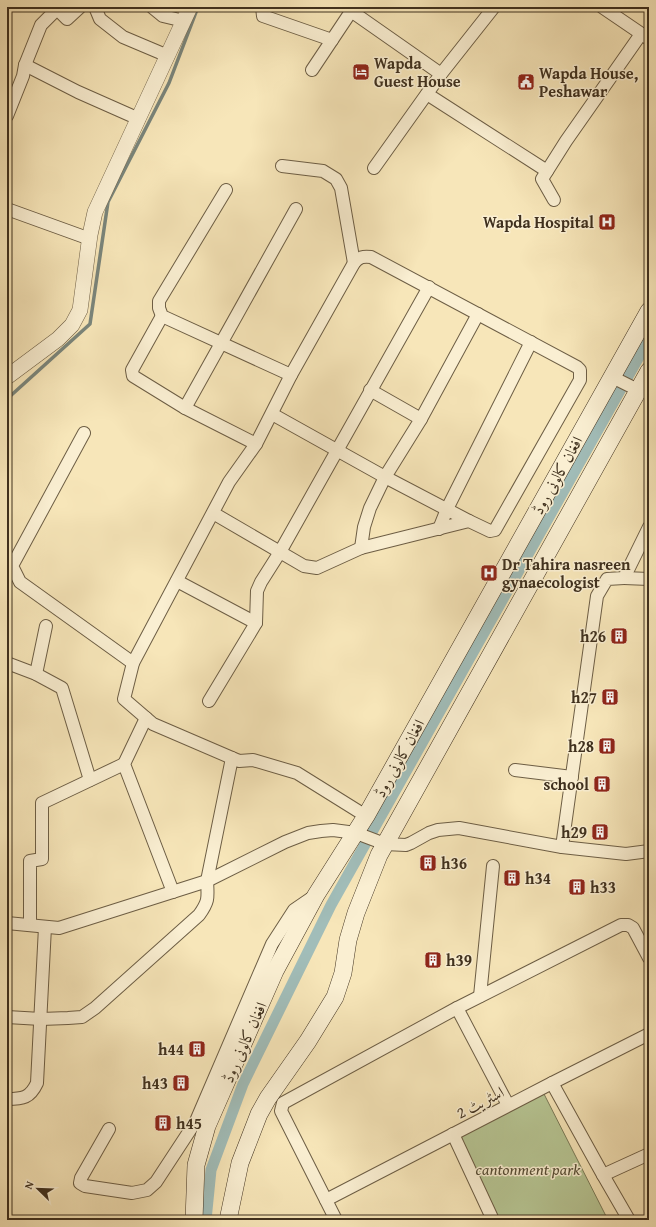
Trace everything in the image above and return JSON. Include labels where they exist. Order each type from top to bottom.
[{"type":"main road","name":"افغان کالونی روڈ","points":[[194,1220],[194,1185],[200,1147],[207,1126],[275,971],[316,895],[359,834],[366,816],[649,311]]},
{"type":"main road","points":[[228,1220],[240,1163],[259,1114],[268,1098],[308,1041],[335,997],[343,973],[348,940],[356,913],[372,872],[381,842],[649,371]]},
{"type":"street","points":[[7,116],[23,76],[25,65],[42,25],[56,9],[67,19],[80,7]]},
{"type":"street","points":[[94,7],[100,19],[123,37],[168,56]]},
{"type":"street","points":[[7,377],[58,339],[72,325],[80,310],[95,212],[187,14],[163,16],[152,7]]},
{"type":"street","points":[[262,7],[263,16],[332,40]]},
{"type":"street","points":[[374,168],[441,74],[494,7]]},
{"type":"street","points":[[554,200],[542,180],[645,36],[602,7]]},
{"type":"street","points":[[312,70],[353,9],[441,74]]},
{"type":"street","points":[[25,65],[78,92],[139,119]]},
{"type":"street","points":[[427,94],[547,171]]},
{"type":"street","points":[[282,166],[323,171],[336,179],[341,188],[354,263]]},
{"type":"street","points":[[226,190],[160,300],[159,308],[162,316],[291,375]]},
{"type":"street","points":[[7,209],[90,240]]},
{"type":"street","points":[[185,408],[296,209]]},
{"type":"street","points":[[272,414],[385,477],[490,531],[495,530],[580,380],[580,370],[429,287],[370,257],[364,256],[358,258],[291,375],[256,444],[229,482],[133,663],[124,699],[153,724],[239,761],[252,760],[297,774],[366,816]]},
{"type":"street","points":[[209,701],[256,623],[257,591],[261,582],[280,552],[429,287]]},
{"type":"street","points":[[362,548],[364,527],[370,508],[385,477],[420,419],[478,314]]},
{"type":"street","points":[[162,316],[132,370],[132,376],[185,408],[256,444]]},
{"type":"street","points":[[439,529],[447,509],[531,342]]},
{"type":"street","points":[[612,377],[638,390]]},
{"type":"street","points":[[370,390],[420,419]]},
{"type":"street","points":[[84,433],[12,566],[20,582],[133,663]]},
{"type":"street","points":[[213,513],[304,566],[317,568],[362,548],[469,521]]},
{"type":"street","points":[[624,578],[649,527]]},
{"type":"street","points":[[562,846],[597,596],[607,579],[649,579]]},
{"type":"street","points":[[177,581],[256,623]]},
{"type":"street","points":[[36,674],[46,626]]},
{"type":"street","points":[[7,662],[36,674],[62,688],[90,780]]},
{"type":"street","points":[[30,926],[30,861],[42,859],[42,802],[124,764],[146,718]]},
{"type":"street","points":[[7,1017],[41,1019],[82,1017],[95,1008],[199,915],[206,905],[208,898],[207,881],[232,758]]},
{"type":"street","points":[[124,764],[173,892]]},
{"type":"street","points":[[514,770],[572,777]]},
{"type":"street","points":[[7,923],[58,928],[207,881],[285,842],[308,833],[333,830],[359,834],[381,842],[406,845],[438,830],[459,828],[562,846],[626,854],[649,851]]},
{"type":"street","points":[[480,996],[493,866]]},
{"type":"street","points":[[109,1129],[81,1178],[80,1183],[85,1186],[132,1193],[147,1190],[156,1182],[196,1121],[272,944],[294,910],[316,895]]},
{"type":"street","points":[[336,1220],[281,1111],[283,1103],[457,1008],[621,926],[628,925],[633,928],[649,958]]},
{"type":"street","points":[[7,1099],[20,1099],[28,1096],[33,1091],[37,1083],[46,927]]},
{"type":"street","points":[[457,1008],[508,1105]]},
{"type":"street","name":"اسٹریٹ 2","points":[[326,1200],[508,1105],[649,1034]]},
{"type":"street","points":[[552,1083],[630,1220]]},
{"type":"street","points":[[453,1134],[494,1220]]},
{"type":"street","points":[[603,1175],[649,1154]]},
{"type":"green space","name":"cantonment park","points":[[544,1094],[608,1220],[498,1220],[458,1135]]},
{"type":"waterway","points":[[7,399],[90,324],[108,202],[169,83],[198,7]]},
{"type":"waterway","points":[[206,1220],[211,1170],[243,1084],[331,905],[649,339]]},
{"type":"place","name":"Wapda Guest House","points":[[361,72]]},
{"type":"place","name":"Wapda House, Peshawar","points":[[526,82]]},
{"type":"place","name":"Wapda Hospital","points":[[607,222]]},
{"type":"place","name":"Dr Tahira nasreen gynaecologist","points":[[489,573]]},
{"type":"place","name":"h26","points":[[619,636]]},
{"type":"place","name":"h27","points":[[610,697]]},
{"type":"place","name":"h28","points":[[607,746]]},
{"type":"place","name":"school","points":[[602,784]]},
{"type":"place","name":"h29","points":[[600,832]]},
{"type":"place","name":"h36","points":[[428,863]]},
{"type":"place","name":"h34","points":[[512,878]]},
{"type":"place","name":"h33","points":[[577,887]]},
{"type":"place","name":"h39","points":[[433,960]]},
{"type":"place","name":"h44","points":[[197,1049]]},
{"type":"place","name":"h43","points":[[181,1083]]},
{"type":"place","name":"h45","points":[[163,1123]]}]
